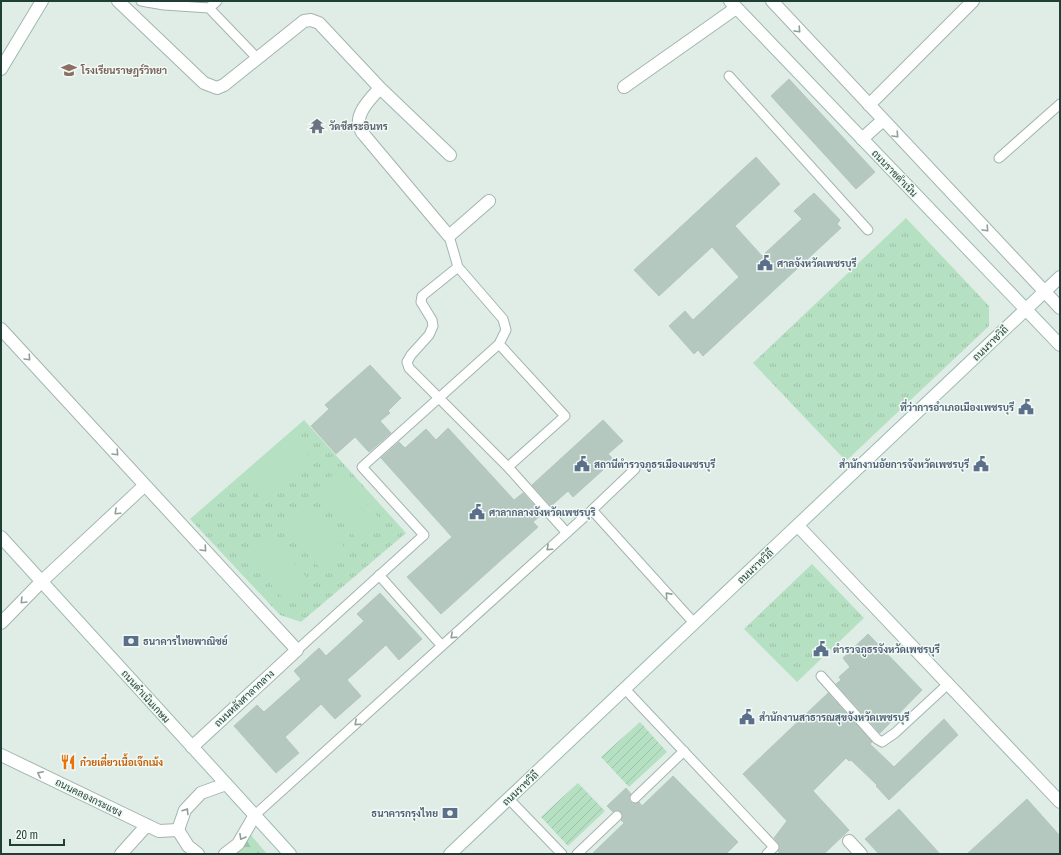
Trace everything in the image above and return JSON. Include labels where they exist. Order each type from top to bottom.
[{"type":"street","points":[[1,69],[42,1]]},
{"type":"street","points":[[118,1],[204,83],[216,88],[224,85],[296,26],[304,21],[311,20],[319,23],[380,88],[450,155]]},
{"type":"street","points":[[772,1],[1060,308]]},
{"type":"street","points":[[869,105],[973,1]]},
{"type":"street","points":[[624,87],[733,4]]},
{"type":"street","name":"ถนนราชดำเนิน","points":[[733,4],[1060,345]]},
{"type":"street","points":[[380,88],[367,104],[358,120],[359,128],[449,236],[489,201]]},
{"type":"street","points":[[862,139],[883,120]]},
{"type":"street","name":"ถนนราชวิถี","points":[[450,854],[1060,278]]},
{"type":"street","points":[[1,329],[297,650]]},
{"type":"street","points":[[1,623],[42,581],[146,485]]},
{"type":"street","points":[[798,526],[1060,802]]},
{"type":"street","name":"ถนนดำเนินเกษม","points":[[1,537],[290,854]]},
{"type":"street","name":"ถนนหลังศาลากลาง","points":[[192,747],[297,650]]},
{"type":"street","name":"ถนนคลองกระแชง","points":[[1,755],[147,825],[159,830],[178,830]]},
{"type":"street","points":[[198,854],[188,846],[178,830],[185,810],[201,794],[226,784]]},
{"type":"street","points":[[225,854],[238,844],[255,815]]},
{"type":"street","points":[[121,854],[147,825]]},
{"type":"street","points":[[849,841],[861,854]]},
{"type":"lane","points":[[140,1],[164,5],[209,8],[257,58]]},
{"type":"lane","points":[[209,8],[217,1]]},
{"type":"lane","points":[[729,76],[868,230]]},
{"type":"lane","points":[[999,158],[1060,104]]},
{"type":"lane","points":[[297,650],[424,535],[362,467],[499,344],[506,330],[503,319],[458,267],[449,236]]},
{"type":"lane","points":[[458,267],[422,296],[421,302],[432,320],[433,326],[429,335],[410,355],[407,362],[409,368],[508,467],[567,533]]},
{"type":"lane","points":[[499,344],[565,416],[508,467]]},
{"type":"lane","points":[[255,815],[567,533],[635,469]]},
{"type":"lane","points":[[592,510],[695,624]]},
{"type":"lane","points":[[379,575],[442,646]]},
{"type":"lane","points":[[821,676],[877,740],[882,742],[895,733],[948,684]]},
{"type":"lane","points":[[626,689],[774,847],[767,854]]},
{"type":"lane","points":[[635,798],[684,751]]},
{"type":"lane","points":[[509,798],[562,854]]},
{"type":"lane","points":[[577,854],[616,816]]},
{"type":"green space","points":[[906,218],[989,306],[989,326],[846,461],[753,363]]},
{"type":"green space","points":[[304,420],[406,533],[301,622],[280,615],[190,519]]},
{"type":"green space","points":[[292,437],[313,461],[264,502],[244,479]]},
{"type":"green space","points":[[338,470],[379,518],[356,538],[315,490]]},
{"type":"green space","points":[[303,501],[345,548],[321,569],[279,521]]},
{"type":"green space","points":[[267,533],[309,580],[285,601],[244,553]]},
{"type":"green space","points":[[812,564],[864,618],[797,682],[744,629]]},
{"type":"green space","points":[[640,722],[667,752],[629,787],[601,757]]},
{"type":"green space","points":[[578,783],[605,811],[568,846],[541,817]]},
{"type":"green space","points":[[251,835],[267,854],[233,854]]},
{"type":"building","points":[[789,79],[875,172],[856,189],[771,96]]},
{"type":"building","name":"ศาลจังหวัดเพชรบุรี","points":[[756,157],[780,184],[735,226],[762,256],[802,219],[794,211],[814,193],[840,220],[837,224],[841,228],[703,356],[698,350],[694,354],[669,326],[685,311],[693,320],[739,277],[712,247],[659,296],[634,270]]},
{"type":"building","points":[[370,365],[401,398],[388,411],[390,413],[380,421],[391,433],[369,452],[355,437],[336,454],[311,426],[329,409],[325,405]]},
{"type":"building","name":"สถานีตำรวจภูธรเมืองเผชรบุรี","points":[[603,420],[623,441],[608,454],[614,460],[573,497],[568,491],[551,506],[532,485]]},
{"type":"building","name":"ศาลากลางจังหวัดเพชรบุริ","points":[[448,428],[514,500],[523,493],[542,514],[533,522],[538,527],[441,614],[407,577],[452,537],[381,458],[399,442],[405,448],[426,429],[436,440]]},
{"type":"building","points":[[380,593],[422,639],[399,660],[386,645],[347,680],[361,696],[335,719],[321,704],[285,737],[299,753],[276,773],[234,726],[257,705],[264,712],[301,679],[294,671],[319,648],[326,656],[364,621],[357,614]]},
{"type":"building","points":[[868,634],[922,690],[880,733],[836,684],[841,680],[839,677],[850,667],[843,658]]},
{"type":"building","points":[[828,693],[872,742],[870,744],[894,767],[944,719],[958,735],[889,800],[876,786],[877,785],[851,760],[849,761],[846,758],[813,791],[849,830],[824,854],[780,854],[778,851],[780,845],[774,838],[787,821],[743,774]]},
{"type":"building","points":[[673,776],[738,842],[726,854],[592,854],[624,823],[621,820],[623,815],[621,812],[616,810],[613,812],[607,806],[626,788],[631,794],[629,797],[630,802],[634,804],[639,802],[642,806]]},
{"type":"building","points":[[1027,799],[1060,836],[1060,854],[967,854]]},
{"type":"building","points":[[899,809],[940,854],[879,854],[865,839]]},
{"type":"place","name":"โรงเรียนราษฎร์วิทยา","points":[[69,70]]},
{"type":"place","name":"วัดชีสระอินทร","points":[[317,126]]},
{"type":"place","name":"ศาลจังหวัดเพชรบุรี","points":[[765,263]]},
{"type":"place","name":"ที่ว่าการอำเภอเมืองเพชรบุรี","points":[[1026,407]]},
{"type":"place","name":"สถานีตำรวจภูธรเมืองเผชรบุรี","points":[[582,464]]},
{"type":"place","name":"สำนักงานอัยการจังหวัดเพชรบุรี","points":[[981,464]]},
{"type":"place","name":"ศาลากลางจังหวัดเพชรบุริ","points":[[477,512]]},
{"type":"place","name":"ธนาคารไทยพาณิชย์","points":[[131,641]]},
{"type":"place","name":"ตำรวจภูธรจังหวัดเพชรบุรี","points":[[821,649]]},
{"type":"place","name":"สำนักงานสาธารณสุขจังหวัดเพชรบุรี","points":[[747,717]]},
{"type":"place","name":"ก๋วยเตี๋ยวเนื้อเจ๊กเม้ง","points":[[68,762]]},
{"type":"place","name":"ธนาคารกรุงไทย","points":[[450,813]]}]
